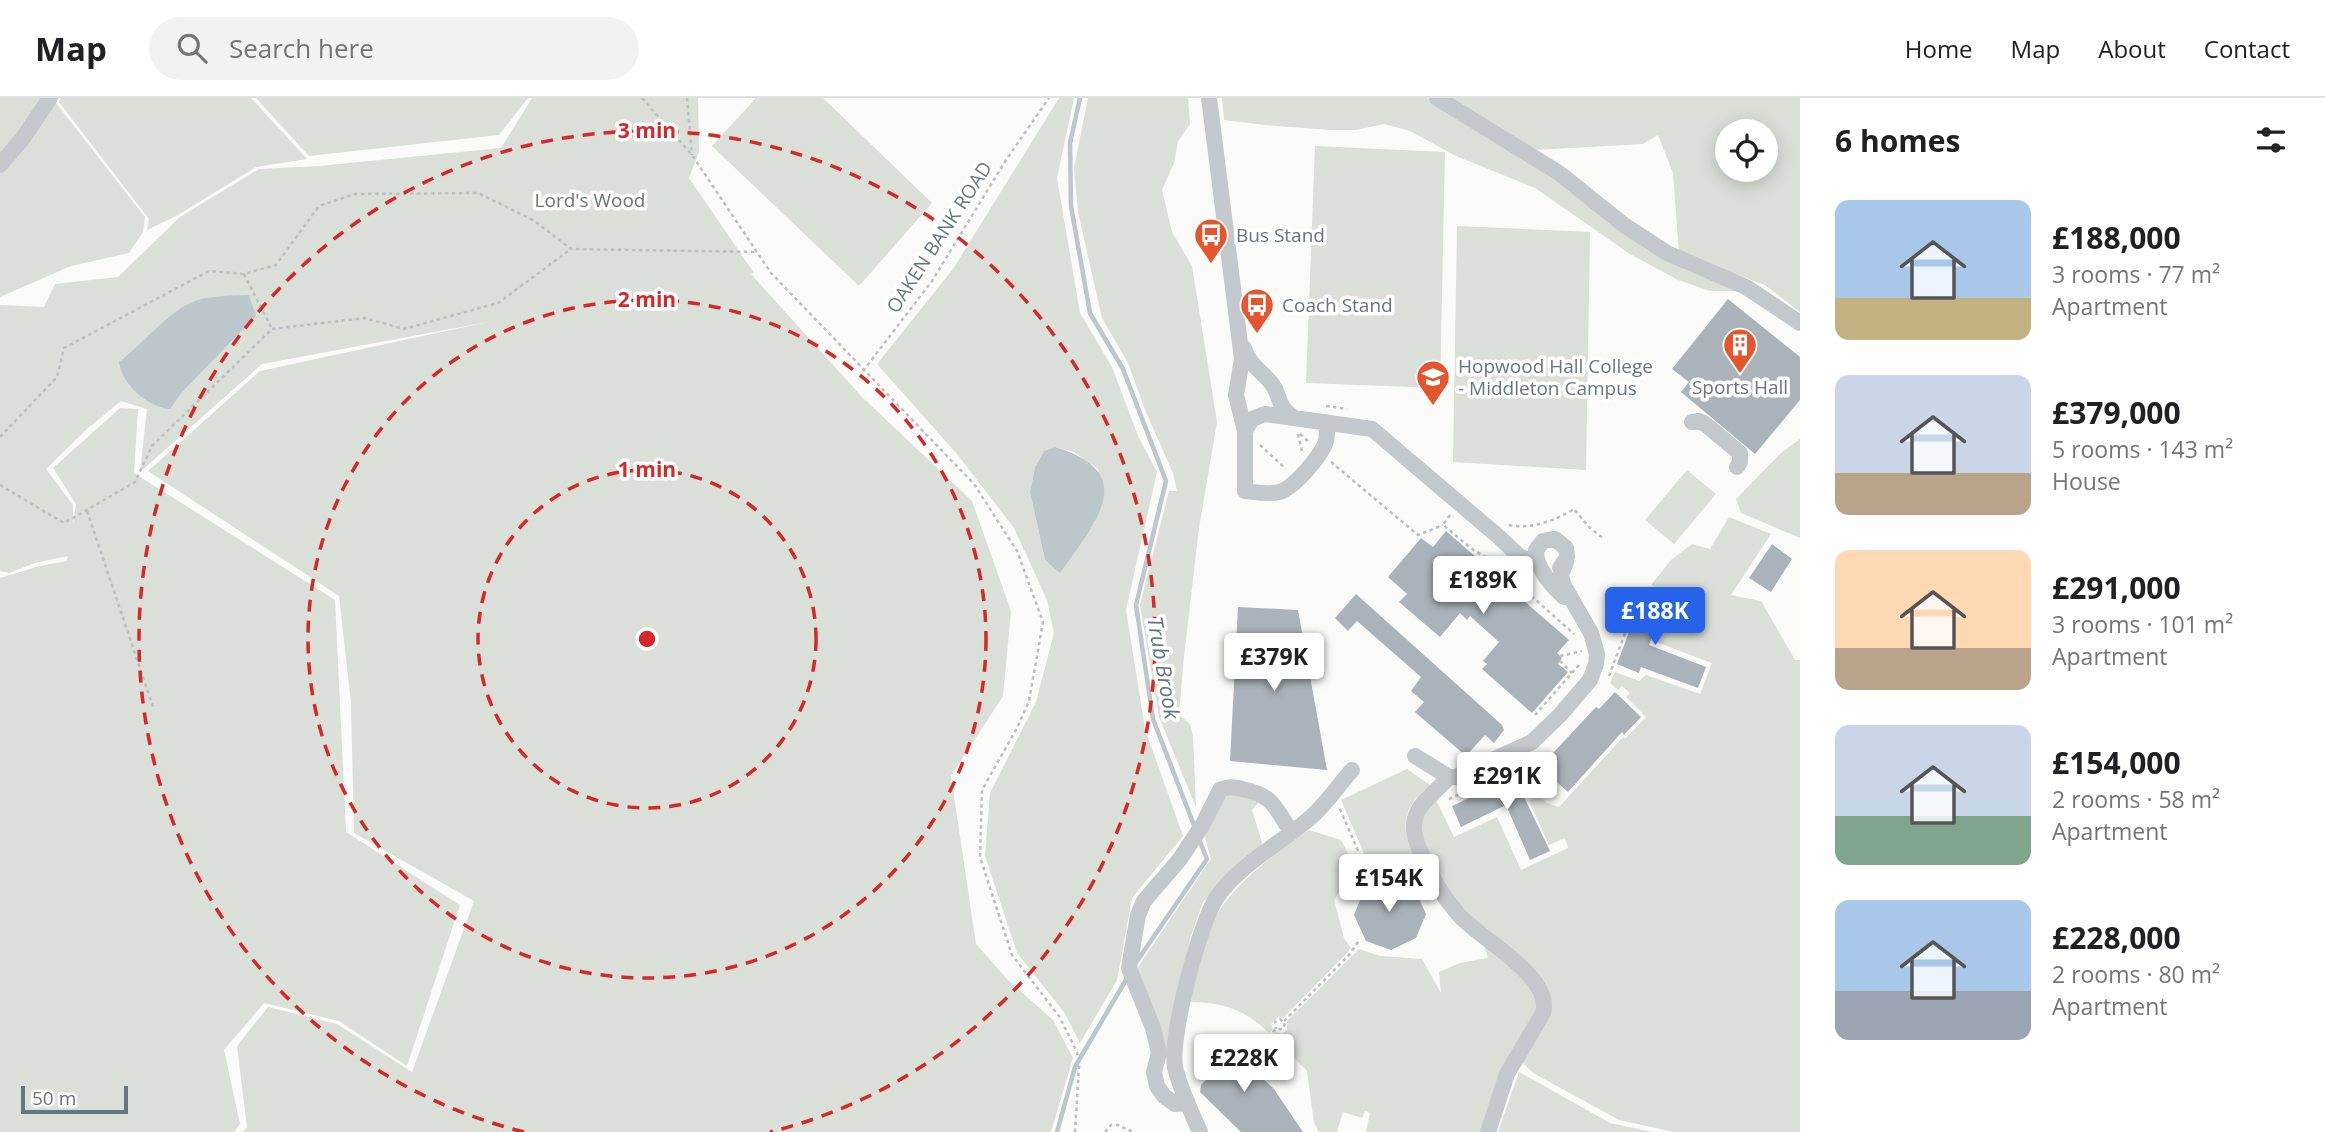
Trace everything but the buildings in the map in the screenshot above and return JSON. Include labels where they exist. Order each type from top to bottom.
[{"type":"street","points":[[0,165],[23,138],[50,98]]},
{"type":"street","points":[[1209,98],[1242,359],[1236,395],[1245,431],[1245,491],[1270,493],[1288,488],[1323,448],[1326,422]]},
{"type":"street","points":[[1437,98],[1559,173],[1624,225],[1667,253],[1746,287],[1800,323]]},
{"type":"street","points":[[1239,332],[1250,362],[1275,388],[1279,404],[1296,425]]},
{"type":"street","points":[[1237,388],[1246,378],[1265,378]]},
{"type":"street","points":[[1245,431],[1249,421],[1275,404],[1276,395]]},
{"type":"street","points":[[1240,408],[1250,415],[1261,415],[1296,425],[1326,422],[1366,428],[1378,433],[1522,558],[1547,570],[1558,569],[1566,562]]},
{"type":"street","points":[[1692,422],[1705,424],[1740,453],[1737,467]]},
{"type":"street","points":[[1415,756],[1449,777],[1455,777],[1523,748],[1554,721],[1593,675],[1597,654],[1591,633],[1561,579],[1567,551],[1555,539],[1519,545],[1499,537]]},
{"type":"street","points":[[1543,541],[1535,556],[1555,588],[1576,606]]},
{"type":"street","points":[[1200,1132],[1175,1069],[1175,1039],[1191,965],[1216,898],[1229,884],[1310,818],[1352,770]]},
{"type":"street","points":[[1449,777],[1419,808],[1414,830],[1420,850],[1443,896],[1461,917],[1531,977],[1541,989],[1546,1004],[1507,1074],[1488,1132]]},
{"type":"street","points":[[1188,1103],[1175,1104],[1164,1096],[1157,1086],[1154,1072],[1158,1053],[1153,1028],[1131,975],[1138,915],[1144,901],[1191,842],[1218,793],[1225,788],[1258,792],[1269,798],[1291,832]]},
{"type":"path","points":[[642,98],[692,155],[771,273],[974,484],[1017,551],[1042,622],[1029,701],[982,790],[980,857],[1012,955],[1059,1016],[1076,1052],[1079,1066],[1075,1132]]},
{"type":"path","points":[[687,98],[692,155]]},
{"type":"path","name":"OAKEN BANK ROAD","points":[[863,371],[932,281],[1006,160],[1049,98]]},
{"type":"path","points":[[0,437],[57,377],[64,348],[209,271],[244,274],[276,265],[319,205],[355,194],[478,193],[533,220],[571,249],[757,252]]},
{"type":"path","points":[[0,485],[64,523],[135,482],[152,446],[272,329],[365,317],[404,329],[498,303],[571,249]]},
{"type":"path","points":[[244,274],[272,329]]},
{"type":"path","points":[[1296,425],[1418,535],[1443,525],[1460,503]]},
{"type":"path","points":[[1296,425],[1304,458]]},
{"type":"path","points":[[1245,431],[1292,474]]},
{"type":"path","points":[[87,510],[153,707]]},
{"type":"path","points":[[1443,525],[1472,549],[1492,560],[1574,634]]},
{"type":"path","points":[[1619,649],[1642,588]]},
{"type":"path","points":[[1560,656],[1587,649],[1587,653]]},
{"type":"path","points":[[1535,715],[1584,658]]},
{"type":"path","points":[[1560,661],[1573,673]]},
{"type":"path","points":[[1330,796],[1337,801],[1367,874]]},
{"type":"path","points":[[1258,1047],[1276,1029],[1283,1029],[1284,1021],[1349,955],[1358,942]]},
{"type":"path","points":[[1276,1029],[1276,1021],[1284,1021]]},
{"type":"path","points":[[1105,1132],[1111,1125],[1118,1125],[1133,1132]]},
{"type":"green space","points":[[0,98],[52,98],[145,217],[143,232],[129,253],[71,266],[0,297]]},
{"type":"green space","points":[[61,98],[251,98],[307,159],[256,167],[178,215],[147,230],[149,219],[59,102]]},
{"type":"green space","points":[[256,98],[528,98],[499,135],[309,156]]},
{"type":"green space","name":"Lord's Wood","points":[[532,98],[698,98],[699,152],[689,178],[754,273],[751,274],[862,397],[972,501],[1011,611],[1003,696],[951,776],[976,944],[1007,979],[1053,1020],[1073,1058],[1051,1132],[243,1132],[247,1127],[237,1046],[268,1007],[337,1024],[412,1072],[474,901],[354,833],[351,703],[339,596],[148,471],[260,371],[488,322],[262,364],[140,472],[147,409],[121,401],[46,469],[73,505],[73,524],[76,504],[53,468],[120,408],[138,409],[134,473],[335,600],[346,832],[460,905],[407,1066],[339,1021],[264,1003],[224,1050],[240,1124],[234,1132],[0,1132],[0,578],[67,561],[68,556],[35,563],[9,573],[0,571],[0,305],[44,307],[55,284],[118,277],[180,217],[259,169],[319,166],[501,148]]},
{"type":"green space","points":[[756,98],[823,98],[932,203],[859,286],[712,146]]},
{"type":"green space","points":[[1059,98],[1074,98],[1057,178],[1080,313],[1112,367],[1138,436],[1157,472],[1126,610],[1145,729],[1183,836],[1132,898],[1117,980],[1080,1043],[1064,1012],[1017,953],[985,856],[990,793],[1036,702],[1054,633],[1047,600],[1014,528],[957,454],[877,364],[953,269]],"holes":[[[1055,447],[1074,452],[1098,469],[1095,522],[1060,572],[1045,560],[1030,492],[1035,467],[1044,451]]]},
{"type":"green space","points":[[1088,98],[1188,98],[1190,124],[1178,141],[1174,163],[1162,190],[1172,232],[1192,266],[1217,422],[1199,528],[1179,715],[1190,724],[1193,736],[1196,807],[1159,717],[1140,605],[1169,491],[1177,491],[1173,473],[1128,363],[1102,318],[1078,212],[1074,168]]},
{"type":"green space","points":[[1222,98],[1427,98],[1741,291],[1710,291],[1678,280],[1630,254],[1535,188],[1456,156],[1410,131],[1384,124],[1356,130],[1331,130],[1224,120]]},
{"type":"green space","points":[[1449,98],[1800,98],[1800,312],[1765,285],[1679,253],[1673,173],[1658,135],[1643,144],[1534,150]]},
{"type":"green space","points":[[1315,146],[1445,152],[1440,388],[1306,383]]},
{"type":"green space","points":[[1457,226],[1590,232],[1586,470],[1453,462]]},
{"type":"green space","points":[[1800,439],[1800,538],[1741,513],[1736,499],[1781,453]]},
{"type":"green space","points":[[1687,470],[1716,494],[1674,544],[1645,520]]},
{"type":"green space","points":[[1729,517],[1771,534],[1731,595],[1761,601],[1795,660],[1800,660],[1800,1132],[1674,1132],[1619,1120],[1533,1073],[1513,1053],[1483,1132],[1366,1132],[1370,1113],[1365,1111],[1362,1118],[1343,1112],[1337,1132],[1319,1132],[1314,1123],[1307,1071],[1272,1036],[1276,1032],[1282,1034],[1287,1030],[1287,1021],[1359,949],[1380,956],[1422,959],[1441,993],[1439,972],[1460,963],[1488,958],[1479,928],[1461,911],[1420,846],[1418,820],[1436,800],[1454,837],[1497,817],[1521,870],[1568,848],[1565,838],[1549,845],[1529,801],[1539,795],[1547,803],[1559,807],[1623,737],[1625,739],[1646,717],[1626,697],[1630,693],[1622,686],[1618,690],[1610,683],[1615,672],[1639,681],[1646,675],[1700,694],[1712,663],[1656,642],[1671,601],[1659,595],[1661,589],[1651,585],[1671,560],[1692,544],[1710,549]]},
{"type":"green space","points":[[1407,769],[1430,785],[1417,797],[1406,821],[1410,846],[1429,887],[1404,878],[1380,861],[1369,865],[1341,800]]},
{"type":"green space","points":[[1227,794],[1248,796],[1260,801],[1252,810],[1263,846],[1203,902],[1177,991],[1167,1053],[1164,1052],[1134,973],[1211,859],[1203,831]]},
{"type":"green space","points":[[1309,830],[1341,840],[1356,869],[1334,900],[1344,938],[1351,948],[1283,1018],[1278,1017],[1271,1024],[1273,1029],[1269,1033],[1251,1018],[1223,1005],[1189,1002],[1206,937],[1223,906],[1244,881]]},
{"type":"green space","points":[[1519,1072],[1610,1123],[1653,1132],[1498,1132]]},
{"type":"shaded area","points":[[249,295],[256,316],[182,392],[170,409],[145,399],[125,379],[119,362],[181,308],[219,296]]},
{"type":"shaded area","points":[[1055,447],[1082,458],[1097,471],[1104,485],[1103,501],[1096,518],[1060,573],[1045,560],[1030,492],[1035,467],[1044,451]]},
{"type":"waterway","name":"Trub Brook","points":[[1080,98],[1070,143],[1071,206],[1090,313],[1123,369],[1166,481],[1136,605],[1153,719],[1195,828]]},
{"type":"waterway","name":"Trub Brook","points":[[1135,964],[1207,859],[1199,839]]},
{"type":"waterway","name":"Trub Brook","points":[[1057,1132],[1075,1067],[1127,978]]},
{"type":"place","name":"Bus Stand","points":[[1211,265]]},
{"type":"place","name":"Coach Stand","points":[[1257,335]]},
{"type":"place","name":"Sports Hall","points":[[1740,375]]},
{"type":"place","name":"Hopwood Hall College - Middleton Campus","points":[[1433,407]]}]
